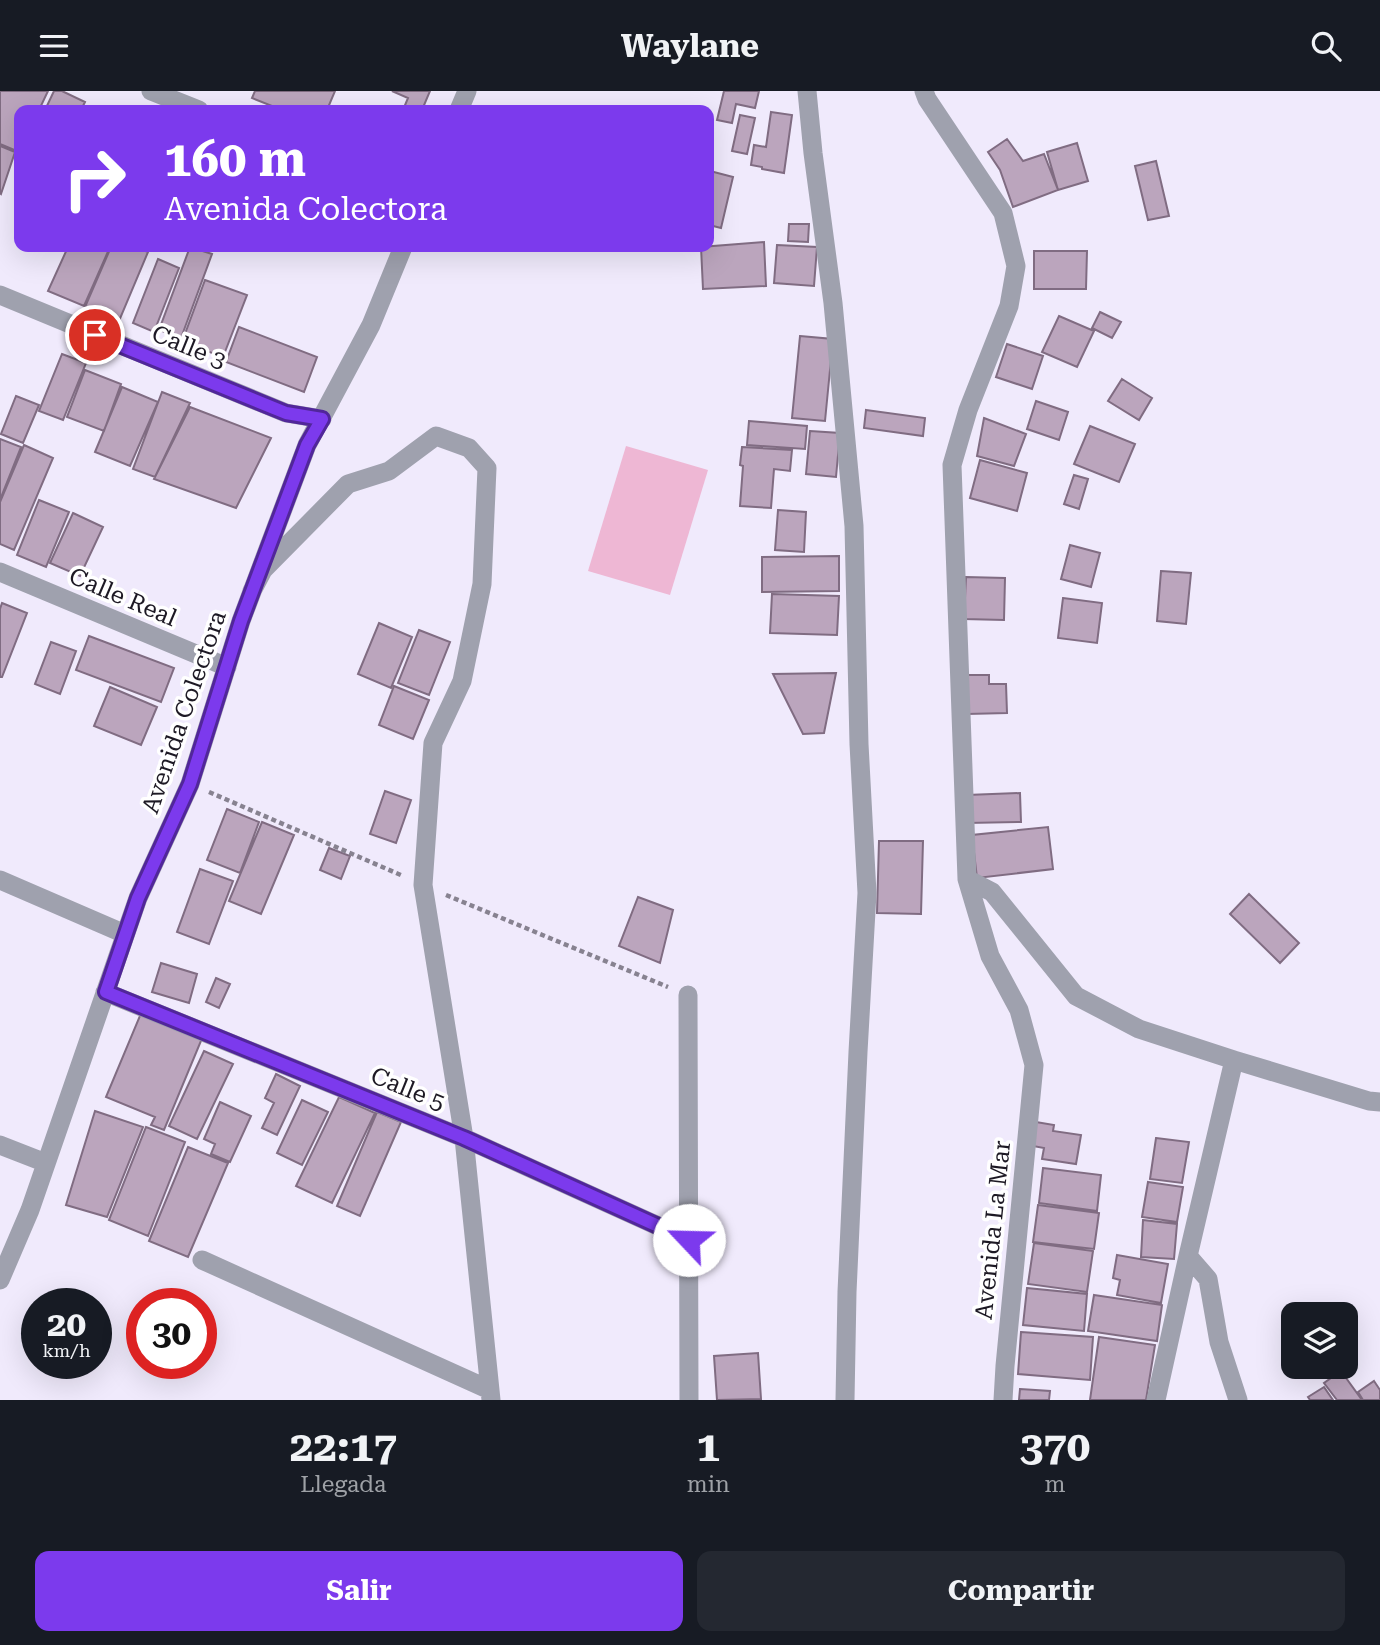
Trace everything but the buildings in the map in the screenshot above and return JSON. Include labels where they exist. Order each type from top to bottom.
[{"type":"street","points":[[151,91],[186,105]]},
{"type":"street","points":[[807,91],[833,303],[854,526],[859,744],[867,893],[848,1266],[845,1400]]},
{"type":"street","points":[[924,91],[1003,213],[1016,266],[1009,306],[968,410],[952,465],[967,879],[992,892],[1076,996],[1139,1028],[1234,1060],[1380,1102]]},
{"type":"street","name":"Avenida Colectora","points":[[0,1280],[30,1210],[138,898],[190,784],[241,621],[307,445],[371,325],[401,252]]},
{"type":"street","name":"Calle 3","points":[[0,296],[286,413],[322,419]]},
{"type":"street","points":[[252,591],[263,570],[348,484],[388,471],[436,436],[469,448],[487,468],[482,584],[462,681],[433,743],[423,885],[464,1138],[491,1395]]},
{"type":"street","name":"Calle Real","points":[[0,572],[227,667]]},
{"type":"street","name":"Avenida La Mar","points":[[967,879],[990,956],[1019,1010],[1034,1065],[1004,1366],[1003,1400]]},
{"type":"street","points":[[0,880],[125,934]]},
{"type":"street","name":"Calle 5","points":[[106,992],[464,1138],[689,1240]]},
{"type":"street","points":[[688,995],[689,1400]]},
{"type":"street","points":[[1156,1400],[1234,1060]]},
{"type":"street","points":[[0,1145],[46,1163]]},
{"type":"street","points":[[1188,1256],[1208,1279],[1219,1342],[1238,1400]]},
{"type":"street","points":[[202,1260],[491,1395]]},
{"type":"shaded area","points":[[626,446],[708,470],[670,595],[588,571]]},
{"type":"route","points":[[95,335],[286,413],[322,419],[307,445],[241,621],[190,784],[138,898],[106,992],[464,1138],[689,1240]]}]
